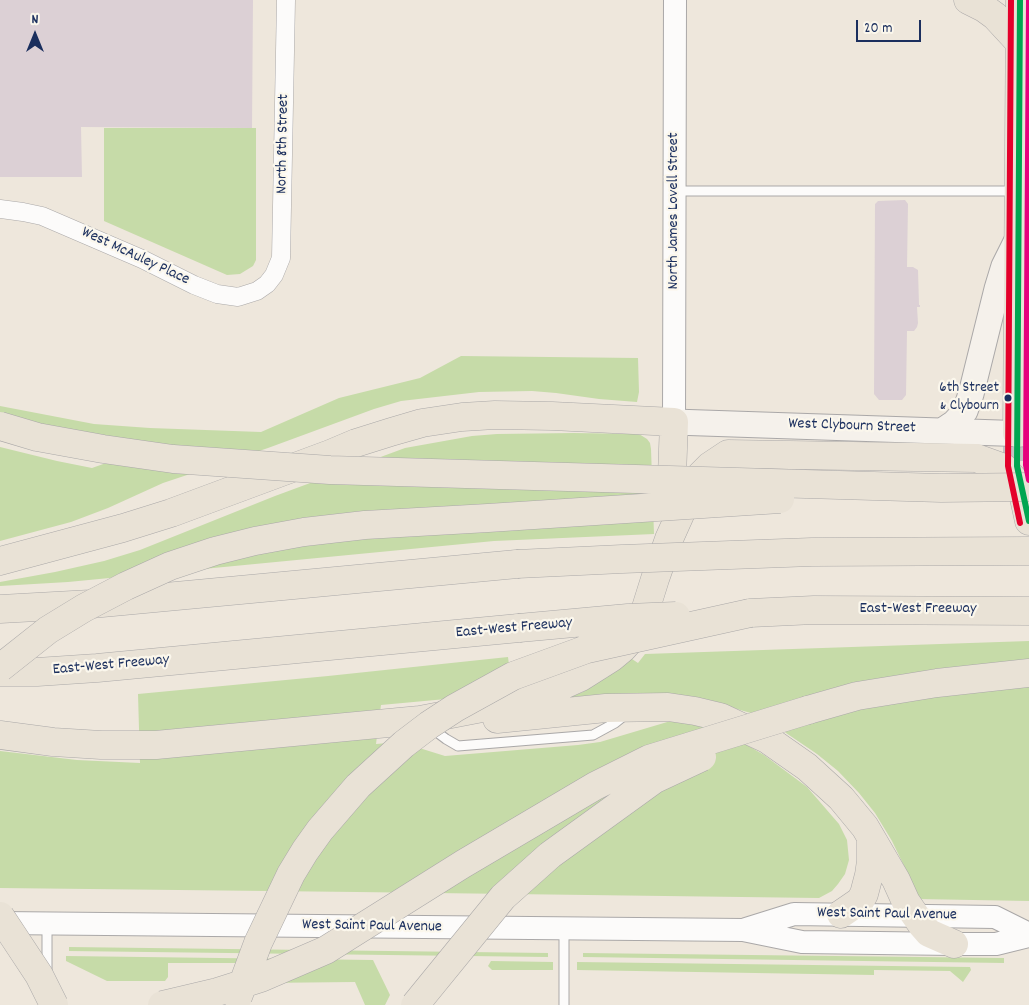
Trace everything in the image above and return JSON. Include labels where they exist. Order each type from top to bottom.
[{"type":"main road","points":[[968,0],[995,16],[1019,42]]},
{"type":"main road","points":[[1020,0],[1019,42],[1024,191],[1018,238],[1023,433]]},
{"type":"main road","points":[[942,431],[954,423],[965,411],[1004,266],[1018,238]]},
{"type":"main road","points":[[0,561],[78,542],[171,513],[356,443],[422,423],[462,417],[552,416],[674,422],[669,539]]},
{"type":"main road","name":"West Clybourn Street","points":[[674,422],[1023,433]]},
{"type":"main road","points":[[0,426],[37,438],[173,459],[330,470],[941,488],[1025,488]]},
{"type":"main road","points":[[0,735],[53,742],[156,746],[420,720],[513,702],[550,691],[581,677],[611,658],[639,630],[669,539],[695,481],[710,466],[728,454],[976,458],[1004,468],[1025,488],[1029,521]]},
{"type":"main road","points":[[0,668],[48,630],[126,586],[170,566],[215,551],[256,541],[304,532],[365,525],[941,488]]},
{"type":"main road","points":[[0,609],[91,604],[517,564],[812,552],[1029,551]]},
{"type":"main road","name":"East-West Freeway","points":[[0,672],[37,672],[97,668],[628,618],[814,610],[1029,611]]},
{"type":"main road","points":[[235,1005],[258,943],[291,874],[305,851],[320,830],[358,786],[404,744],[455,708],[513,676],[587,649],[750,613]]},
{"type":"main road","points":[[162,1005],[217,992],[261,978],[326,950],[464,864],[595,786],[649,759],[857,696],[936,682],[1029,673]]},
{"type":"main road","points":[[420,720],[464,721],[606,708],[668,707],[695,711],[730,720],[767,739],[807,767],[835,792],[865,827],[915,916],[929,933],[954,944]]},
{"type":"main road","points":[[415,1005],[503,897],[550,855],[655,779],[808,710]]},
{"type":"main road","points":[[841,914],[860,901],[864,894],[871,861],[871,839]]},
{"type":"main road","points":[[0,916],[50,995]]},
{"type":"street","name":"North 8th Street","points":[[267,284],[274,275],[280,258],[286,0]]},
{"type":"street","name":"North James Lovell Street","points":[[674,422],[675,0]]},
{"type":"street","name":"West McAuley Place","points":[[0,209],[42,216],[217,294],[238,298],[257,291],[267,284]]},
{"type":"street","name":"West Saint Paul Avenue","points":[[743,930],[794,914],[841,914],[995,917],[1029,935]]},
{"type":"street","name":"West Saint Paul Avenue","points":[[0,923],[743,930],[802,942],[954,944],[996,944],[1029,935]]},
{"type":"lane","points":[[675,191],[1024,191]]},
{"type":"lane","points":[[47,923],[50,995]]},
{"type":"lane","points":[[564,929],[564,1005]]},
{"type":"green space","points":[[104,128],[256,128],[256,260],[253,266],[240,274],[227,275],[104,221]]},
{"type":"green space","points":[[461,356],[638,358],[639,392],[637,402],[532,391],[479,392],[401,401],[163,483],[108,508],[71,522],[0,541],[0,447],[92,468],[157,445],[0,417],[0,406],[94,424],[261,432],[339,398],[420,378]]},
{"type":"green space","points":[[574,433],[639,434],[647,439],[651,449],[654,534],[494,541],[68,582],[0,586],[0,582],[104,561],[140,550],[275,496],[405,448],[472,436]]},
{"type":"green space","points":[[1029,641],[1029,901],[917,899],[909,876],[892,841],[875,813],[859,793],[838,771],[817,754],[761,716],[730,707],[570,700],[570,697],[583,692],[602,680],[629,657],[638,663],[645,654]]},
{"type":"green space","points":[[508,657],[509,665],[446,699],[381,705],[376,744],[400,742],[445,756],[600,742],[674,720],[694,724],[733,737],[764,755],[807,787],[839,824],[847,840],[849,860],[845,874],[832,891],[819,898],[0,888],[0,751],[77,760],[140,763],[138,694]]},
{"type":"green space","points":[[69,947],[548,953],[548,957],[69,951]]},
{"type":"green space","points":[[583,953],[1004,958],[1004,963],[583,957]]},
{"type":"green space","points":[[66,956],[373,960],[390,995],[385,1005],[365,1005],[355,982],[259,983],[255,963],[168,963],[168,977],[165,981],[107,981],[66,961]]},
{"type":"green space","points":[[491,961],[553,962],[553,970],[492,970],[488,966]]},
{"type":"green space","points":[[577,962],[970,967],[971,970],[963,982],[950,971],[874,970],[874,975],[577,970]]},
{"type":"building","points":[[0,0],[253,0],[252,128],[81,127],[82,177],[0,177]]},
{"type":"building","points":[[905,200],[908,204],[907,267],[913,267],[918,270],[920,307],[917,307],[918,323],[914,331],[907,331],[906,395],[902,400],[879,400],[874,394],[875,204],[878,201]]},
{"type":"tunnel","points":[[1017,433],[1017,466],[1022,489]]},
{"type":"transit line","points":[[1011,0],[1008,466],[1020,523]]},
{"type":"transit line","points":[[1020,0],[1017,466],[1029,521]]},
{"type":"transit line","points":[[1029,0],[1026,465],[1029,480]]},
{"type":"place","name":"6th Street & Clybourn","points":[[1008,398]]}]
